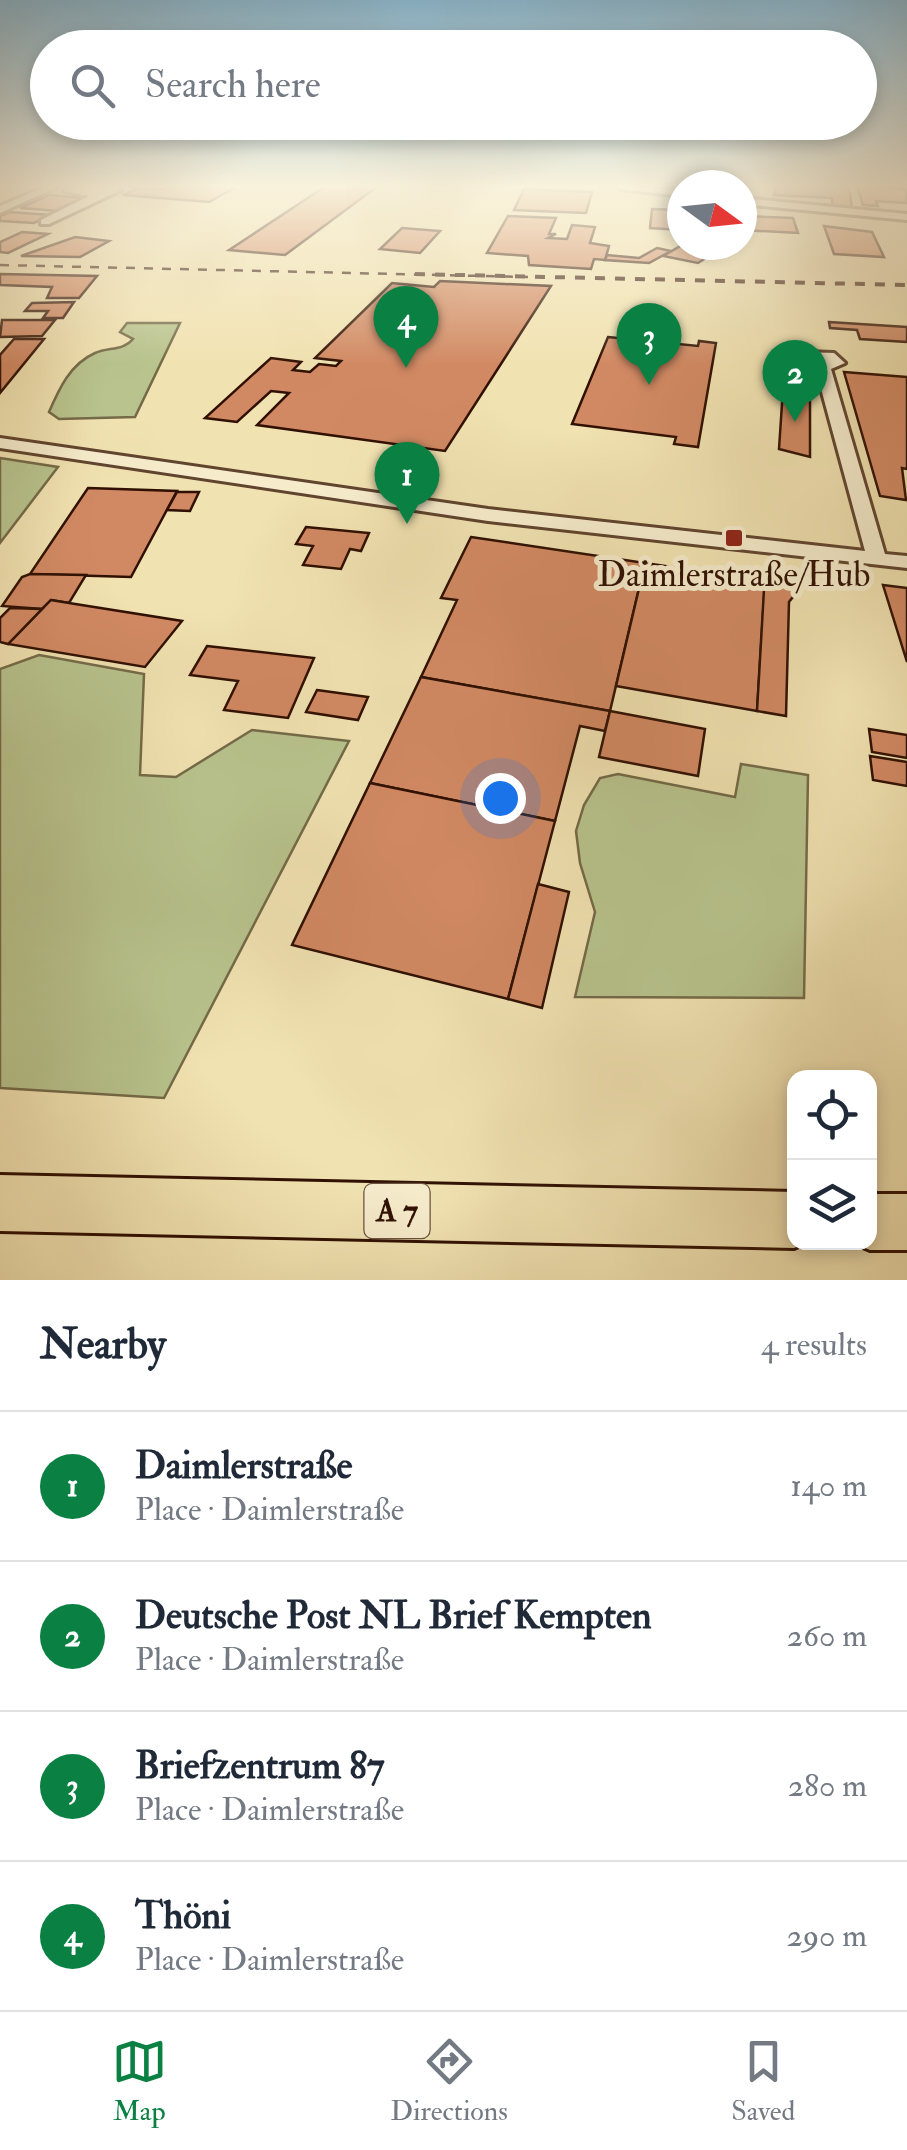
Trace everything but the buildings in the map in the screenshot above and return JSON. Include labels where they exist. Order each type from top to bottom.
[{"type":"highway","name":"A 7","points":[[0,1202],[787,1220]]},
{"type":"highway","points":[[877,1222],[907,1222]]},
{"type":"street","points":[[823,366],[877,560]]},
{"type":"street","points":[[0,444],[488,516],[907,562]]},
{"type":"green space","points":[[127,323],[180,323],[135,417],[59,419],[49,412],[72,370],[95,353],[120,347],[133,339],[120,332]]},
{"type":"green space","points":[[0,458],[58,467],[0,543]]},
{"type":"green space","points":[[39,655],[144,674],[140,775],[176,777],[252,730],[349,741],[164,1098],[0,1088],[0,669]]},
{"type":"green space","points":[[741,764],[808,775],[804,998],[575,997],[595,912],[580,863],[576,831],[584,805],[600,778],[618,774],[735,797]]},
{"type":"railway","points":[[0,265],[528,277]]},
{"type":"railway","points":[[415,274],[907,285]]},
{"type":"place","name":"Thöni","points":[[406,368]]},
{"type":"place","name":"Briefzentrum 87","points":[[649,385]]},
{"type":"place","name":"Deutsche Post NL Brief Kempten","points":[[795,422]]},
{"type":"place","name":"Daimlerstraße","points":[[407,524]]},
{"type":"place","name":"Daimlerstraße/Hub","points":[[734,538]]}]
